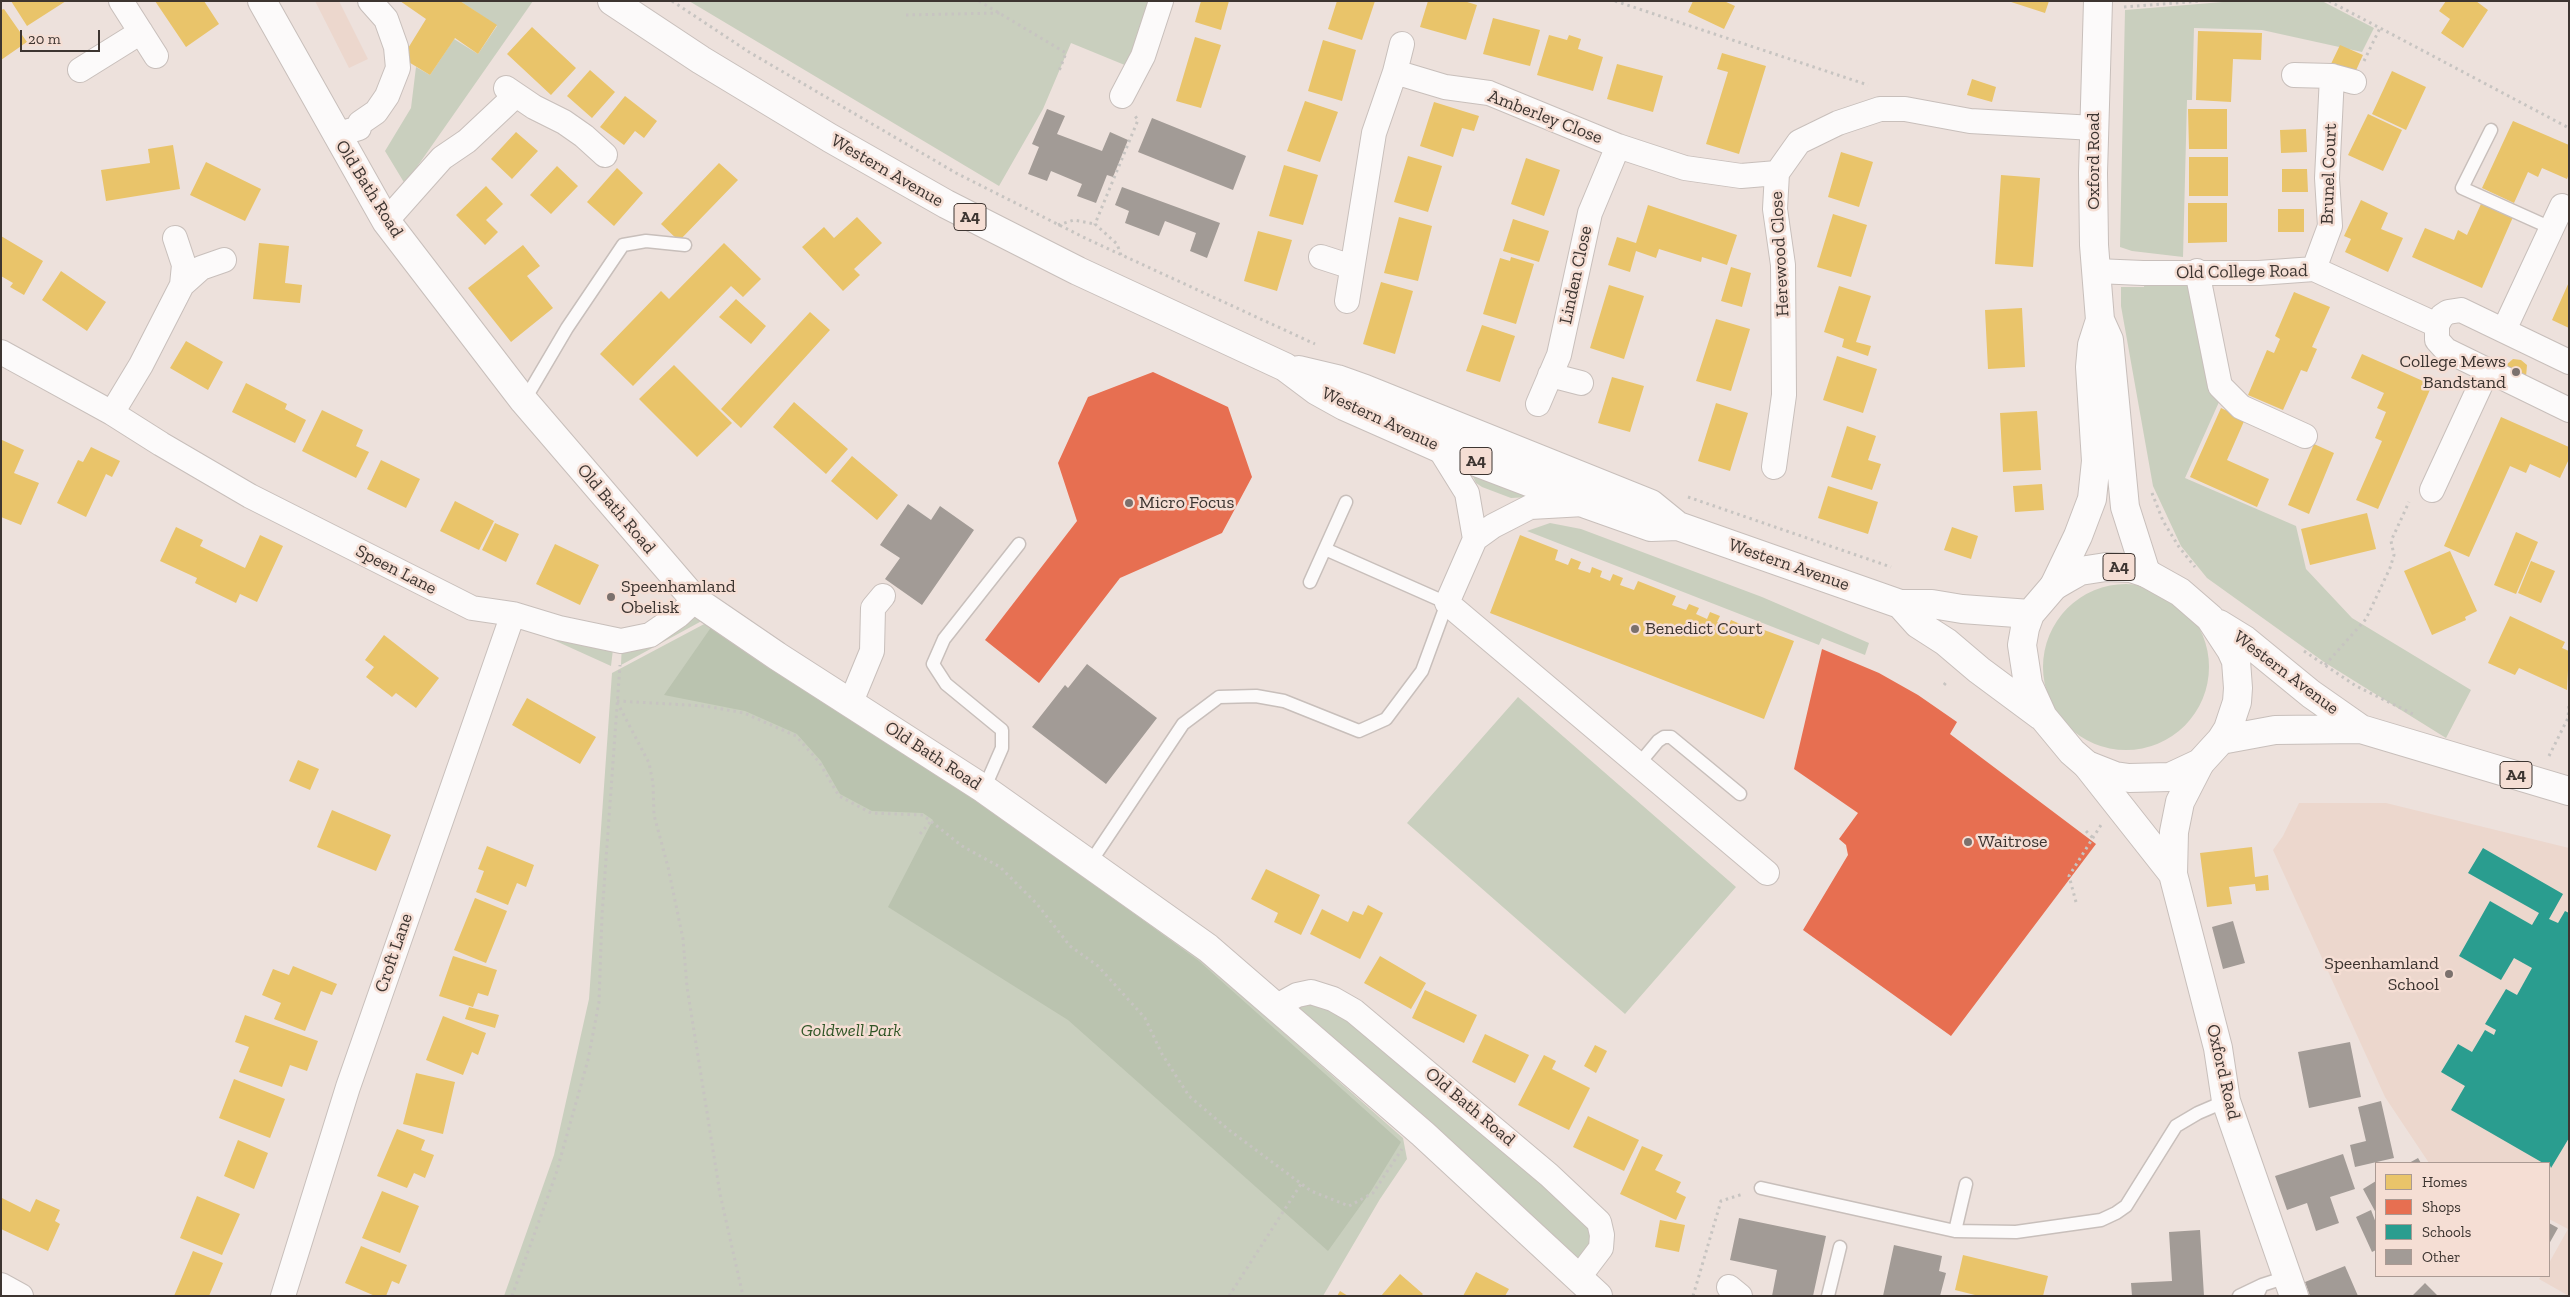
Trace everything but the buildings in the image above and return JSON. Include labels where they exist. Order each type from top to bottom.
[{"type":"main road","name":"Old Bath Road","points":[[262,1],[386,221],[524,401],[695,600],[777,656],[852,702],[984,788],[1208,948],[1416,1128],[1598,1296]]},
{"type":"main road","name":"Western Avenue","points":[[612,1],[701,60],[830,138],[946,204],[1078,271],[1285,367],[1337,379],[1365,389],[1651,504],[1678,526],[1900,604],[1932,604],[1962,609],[2030,614]]},
{"type":"main road","name":"Oxford Road","points":[[2107,5],[2094,128],[2096,271],[2100,320],[2109,340],[2125,507],[2146,573]]},
{"type":"main road","name":"Oxford Road","points":[[2054,586],[2078,536],[2092,499],[2096,461],[2090,367],[2092,345],[2100,320]]},
{"type":"main road","name":"Western Avenue","points":[[1285,367],[1317,391],[1344,406],[1439,448],[1651,527],[1678,526]]},
{"type":"main road","name":"A4","points":[[2120,567],[2146,573],[2180,592],[2210,618],[2232,650],[2238,675],[2237,702],[2228,729],[2221,740],[2200,763],[2170,777],[2144,779],[2115,776],[2087,765],[2072,752],[2042,717],[2028,684],[2022,645],[2030,614],[2054,586],[2080,571],[2092,568],[2120,567]]},
{"type":"main road","name":"Western Avenue","points":[[1900,604],[1918,624],[1946,642],[1979,670],[2042,717]]},
{"type":"main road","name":"Western Avenue","points":[[2210,618],[2245,640],[2311,694],[2361,729]]},
{"type":"main road","name":"Western Avenue","points":[[2221,740],[2275,730],[2361,729],[2569,791]]},
{"type":"main road","name":"Oxford Road","points":[[2200,763],[2180,802],[2174,832],[2173,874],[2218,1048],[2226,1101],[2290,1286]]},
{"type":"main road","name":"Oxford Road","points":[[2087,765],[2173,874]]},
{"type":"street","points":[[121,1],[156,56]]},
{"type":"street","points":[[336,135],[359,128],[360,122],[376,112],[387,96],[398,68],[396,47],[386,20],[370,1]]},
{"type":"street","points":[[1122,96],[1143,56],[1161,1]]},
{"type":"street","points":[[80,70],[140,32]]},
{"type":"street","points":[[1347,301],[1374,133],[1395,72],[1402,44]]},
{"type":"street","name":"Amberley Close","points":[[1395,72],[1445,87],[1489,93],[1618,146],[1685,168],[1741,176],[1777,173]]},
{"type":"street","points":[[2294,75],[2343,79]]},
{"type":"street","name":"Brunel Court","points":[[2314,269],[2330,226],[2328,178],[2343,79]]},
{"type":"street","points":[[386,221],[442,158],[467,141],[511,91],[564,122],[584,136],[605,155]]},
{"type":"street","name":"Herewood Close","points":[[1774,467],[1784,395],[1783,265],[1775,209],[1777,173],[1799,142],[1838,122],[1880,109],[1905,109],[1970,122],[2094,128]]},
{"type":"street","name":"Linden Close","points":[[1538,404],[1559,355],[1590,213],[1618,146]]},
{"type":"street","points":[[2504,330],[2562,206]]},
{"type":"street","points":[[112,413],[142,365],[182,285],[184,265],[175,238]]},
{"type":"street","points":[[1321,257],[1352,267]]},
{"type":"street","points":[[182,285],[201,268],[224,260]]},
{"type":"street","name":"Old College Road","points":[[2096,271],[2144,274],[2196,271],[2259,273],[2314,269],[2437,325]]},
{"type":"street","points":[[2196,271],[2220,386],[2241,407],[2305,436]]},
{"type":"street","points":[[2569,362],[2461,310],[2448,312],[2442,316],[2437,325],[2436,334],[2441,346],[2487,371],[2569,410]]},
{"type":"street","name":"Speen Lane","points":[[1,352],[112,413],[250,496],[472,608],[513,614],[558,628],[621,641],[650,635],[679,615],[695,600]]},
{"type":"street","points":[[2432,490],[2487,371]]},
{"type":"street","points":[[1550,375],[1581,383]]},
{"type":"street","points":[[1439,448],[1467,493],[1475,540]]},
{"type":"street","points":[[1586,504],[1530,507],[1506,518],[1475,540],[1447,602],[1767,873]]},
{"type":"street","points":[[852,702],[872,651],[873,608],[883,596]]},
{"type":"street","name":"Croft Lane","points":[[284,1296],[348,1087],[513,614]]},
{"type":"street","name":"Old Bath Road","points":[[1277,1006],[1297,995],[1311,992],[1333,999],[1354,1011],[1549,1175],[1599,1222],[1602,1235],[1601,1248],[1579,1277]]},
{"type":"street","points":[[1,1285],[21,1296]]},
{"type":"lane","points":[[2491,130],[2462,188],[2552,228]]},
{"type":"lane","points":[[524,401],[567,328],[623,245],[646,241],[685,245]]},
{"type":"lane","points":[[1310,582],[1346,502]]},
{"type":"lane","points":[[984,788],[1002,748],[1002,730],[946,684],[932,664],[944,639],[1018,544]]},
{"type":"lane","points":[[1090,863],[1183,724],[1219,697],[1256,696],[1284,701],[1359,731],[1386,718],[1422,671],[1447,602],[1325,549]]},
{"type":"lane","points":[[1638,765],[1658,741],[1664,737],[1671,737],[1740,794]]},
{"type":"lane","points":[[1761,1188],[1955,1231],[2016,1232],[2100,1220],[2116,1214],[2126,1206],[2176,1126],[2198,1113],[2226,1101]]},
{"type":"lane","points":[[1955,1231],[1966,1184]]},
{"type":"lane","points":[[1828,1296],[1840,1247]]},
{"type":"lane","points":[[2239,1296],[2259,1290],[2290,1286]]},
{"type":"path","points":[[672,1],[749,52],[874,126],[956,173],[1087,239]]},
{"type":"path","points":[[979,1],[1066,53],[1059,72]]},
{"type":"path","points":[[1615,1],[1878,88],[1905,109]]},
{"type":"path","points":[[2107,5],[2200,1]]},
{"type":"path","points":[[2329,1],[2569,128]]},
{"type":"path","points":[[906,14],[1001,13]]},
{"type":"path","points":[[2343,79],[2380,28]]},
{"type":"path","points":[[1095,224],[1138,120],[1122,96]]},
{"type":"path","points":[[1057,225],[1074,220],[1095,224],[1117,244],[1122,256]]},
{"type":"path","points":[[2150,485],[2163,521],[2178,547],[2200,573]]},
{"type":"path","points":[[2325,665],[2366,619],[2390,568],[2394,555],[2391,541],[2414,490],[2432,490]]},
{"type":"path","points":[[1682,495],[1891,568]]},
{"type":"path","points":[[512,1296],[556,1174],[588,1060],[599,1002],[602,914],[621,641]]},
{"type":"path","name":"Western Avenue","points":[[2301,648],[2356,686],[2416,716]]},
{"type":"path","points":[[617,701],[705,706],[744,714],[796,736],[819,762],[839,796],[871,813],[923,815],[962,846],[1000,867],[1036,904],[1070,946],[1098,966],[1145,1018],[1162,1054],[1188,1096],[1229,1130],[1311,1191],[1349,1206],[1373,1193],[1416,1128]]},
{"type":"path","points":[[617,701],[649,763],[653,783],[654,815],[668,867],[682,939],[687,987],[720,1194],[743,1296]]},
{"type":"path","points":[[2549,756],[2568,718],[2569,705]]},
{"type":"path","points":[[920,834],[931,821]]},
{"type":"path","points":[[2086,831],[2093,838]]},
{"type":"path","points":[[2076,902],[2069,876],[2096,834]]},
{"type":"path","points":[[1229,1296],[1301,1184]]},
{"type":"path","points":[[1693,1296],[1721,1201],[1761,1188]]},
{"type":"shaded area","points":[[315,1],[339,1],[368,59],[349,68]]},
{"type":"shaded area","name":"Speenhamland School","points":[[2299,803],[2386,803],[2569,848],[2569,1296],[2539,1279],[2540,1277],[2550,1277],[2550,1261],[2568,1229],[2550,1220],[2550,1162],[2428,1162],[2385,1097],[2273,850],[2283,836]]},
{"type":"green space","points":[[460,1],[533,1],[405,184],[385,151],[411,108],[416,67],[430,75],[454,39],[478,54],[497,26]]},
{"type":"green space","points":[[689,1],[1153,1],[1132,68],[1071,43],[1043,109],[999,186]]},
{"type":"green space","points":[[2235,1],[2322,1],[2374,28],[2362,52],[2262,30],[2194,28],[2192,100],[2187,100],[2183,257],[2132,251],[2120,247],[2125,10]]},
{"type":"green space","points":[[2192,275],[2219,402],[2185,478],[2296,526],[2306,569],[2352,618],[2471,690],[2446,738],[2324,662],[2207,578],[2181,546],[2153,486],[2121,306],[2121,287],[2144,287],[2145,277]]},
{"type":"green space","points":[[1470,470],[1529,497],[1511,498],[1482,487],[1476,483]]},
{"type":"green space","points":[[1550,523],[1581,529],[1762,597],[1869,643],[1865,655],[1822,638],[1819,645],[1527,531]]},
{"type":"green space","points":[[2126,584],[2150,588],[2165,594],[2190,615],[2199,628],[2205,643],[2209,667],[2205,691],[2199,706],[2178,731],[2165,740],[2150,746],[2126,750],[2102,746],[2087,740],[2062,719],[2053,706],[2047,691],[2043,667],[2047,643],[2053,628],[2074,603],[2087,594],[2102,588]]},
{"type":"green space","points":[[695,603],[709,617],[621,665],[622,642]]},
{"type":"green space","name":"Goldwell Park","points":[[708,622],[975,796],[1200,959],[1403,1138],[1407,1159],[1380,1199],[1323,1296],[504,1296],[554,1155],[589,999],[612,673]]},
{"type":"green space","points":[[516,623],[614,641],[611,666]]},
{"type":"green space","points":[[712,626],[996,813],[1199,961],[1401,1142],[1371,1191],[1328,1251],[1068,1020],[888,907],[933,820],[923,813],[872,811],[840,794],[821,761],[797,734],[745,711],[664,695]]},
{"type":"green space","points":[[1518,697],[1736,887],[1625,1014],[1407,823]]},
{"type":"green space","points":[[1333,1000],[1598,1223],[1579,1275],[1278,1007]]},
{"type":"place","name":"College Mews Bandstand","points":[[2516,372]]},
{"type":"place","name":"Micro Focus","points":[[1129,503]]},
{"type":"place","name":"Speenhamland Obelisk","points":[[611,597]]},
{"type":"place","name":"Benedict Court","points":[[1635,629]]},
{"type":"place","name":"Waitrose","points":[[1968,842]]},
{"type":"place","name":"Speenhamland School","points":[[2449,974]]}]
